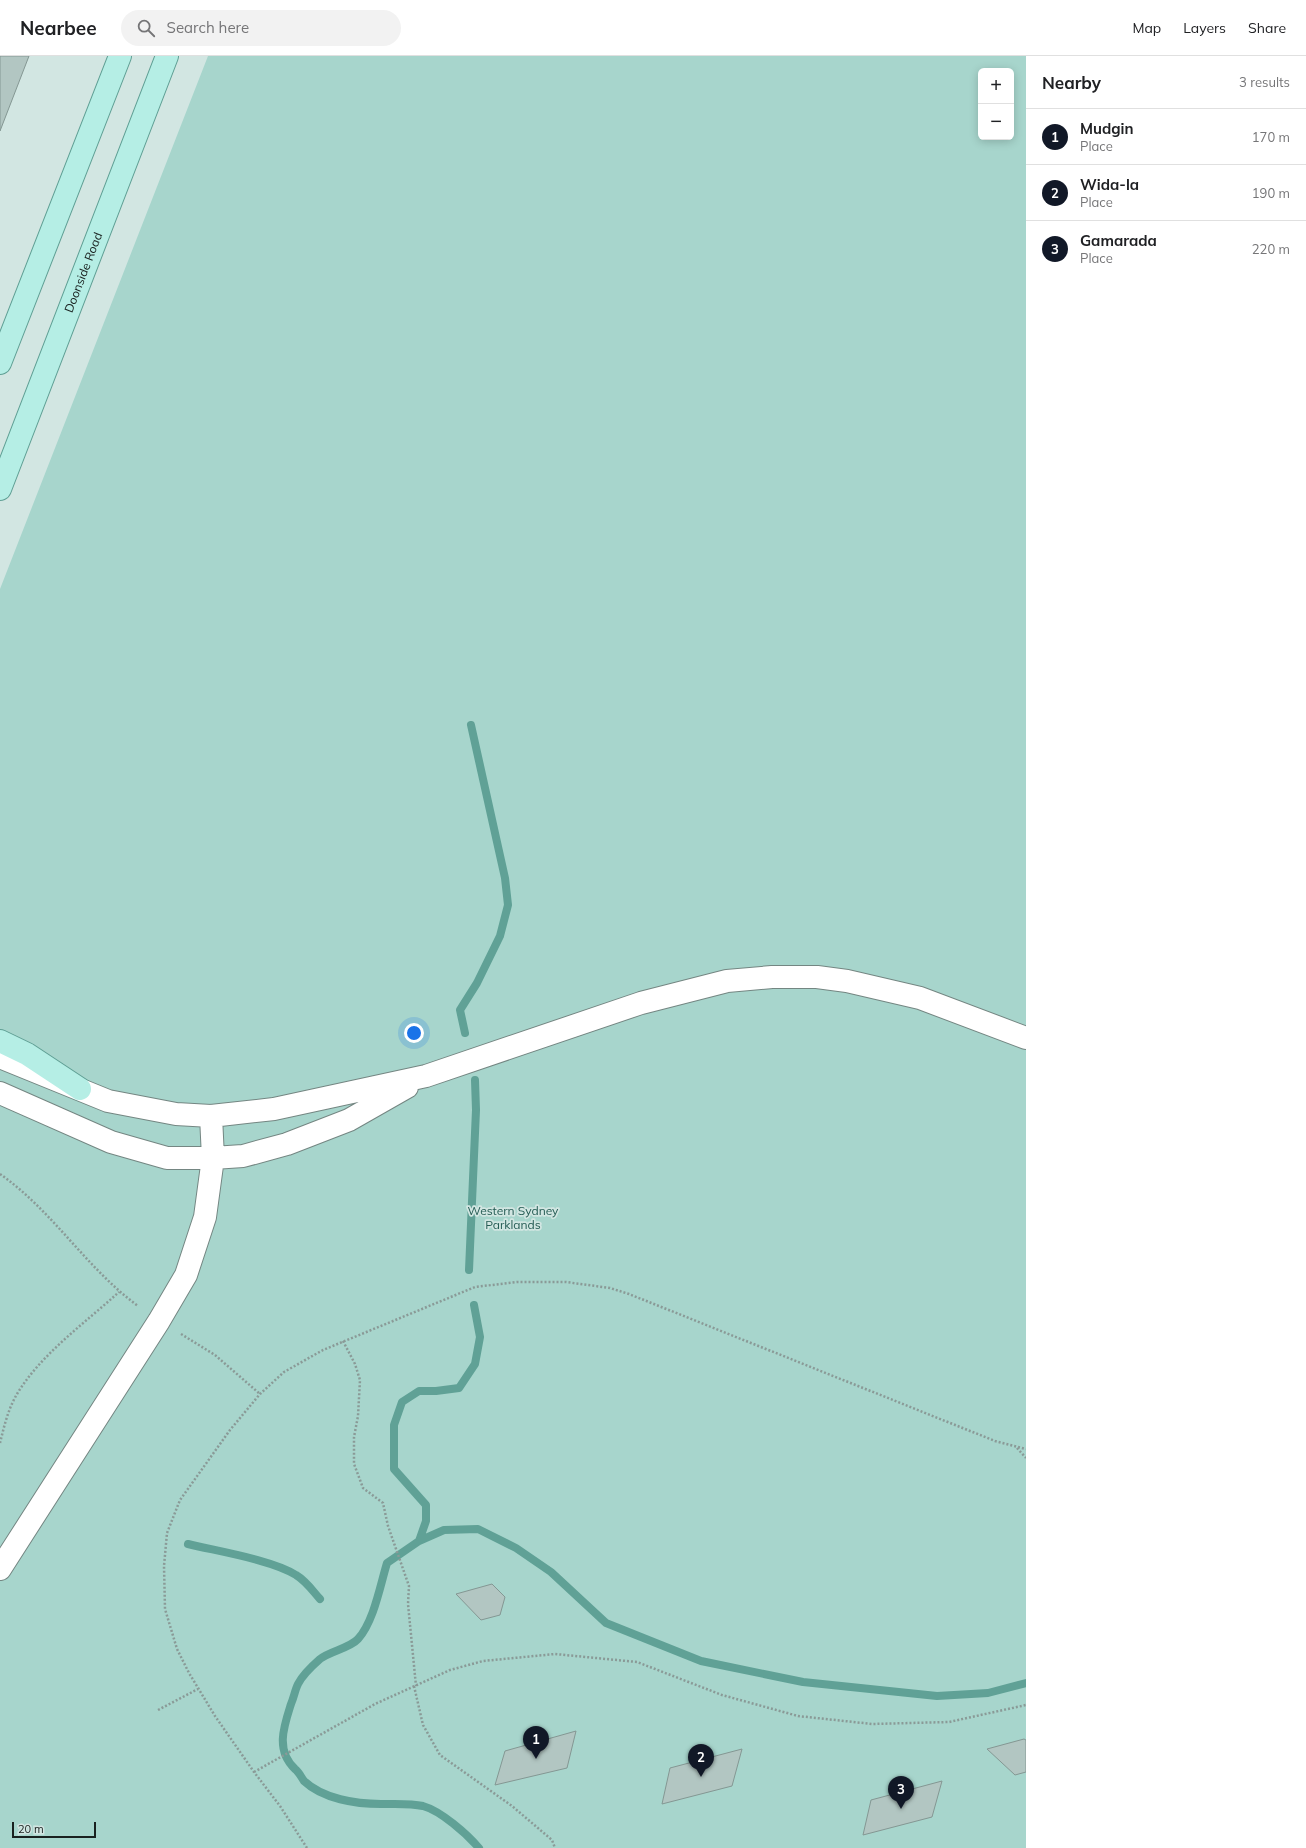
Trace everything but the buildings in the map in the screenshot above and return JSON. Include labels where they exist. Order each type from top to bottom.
[{"type":"main road","points":[[0,363],[120,56]]},
{"type":"main road","name":"Doonside Road","points":[[0,489],[167,56]]},
{"type":"main road","points":[[0,1041],[28,1054],[80,1089]]},
{"type":"lane","points":[[0,1057],[108,1100],[176,1114],[211,1116],[274,1109],[426,1076],[641,1003],[727,981],[772,977],[817,977],[881,987],[920,998],[1026,1038]]},
{"type":"lane","points":[[0,1093],[111,1142],[167,1158],[213,1158],[243,1156],[287,1144],[349,1120],[426,1076]]},
{"type":"lane","points":[[0,1569],[159,1321],[186,1275],[205,1217],[213,1158],[211,1116]]},
{"type":"path","points":[[0,1174],[17,1186],[51,1218],[90,1263],[119,1292],[159,1321],[214,1354],[260,1394]]},
{"type":"path","points":[[307,1848],[280,1806],[254,1772],[198,1689],[177,1649],[165,1609],[164,1566],[167,1533],[180,1500],[221,1441],[260,1394],[284,1372],[343,1341],[475,1287],[517,1282],[587,1284],[610,1288],[629,1294],[1017,1448],[1026,1450]]},
{"type":"path","points":[[0,1443],[7,1416],[17,1394],[40,1364],[65,1339],[119,1292]]},
{"type":"path","points":[[343,1341],[355,1364],[360,1380],[358,1416],[354,1438],[354,1464],[363,1488],[383,1503],[388,1526],[409,1586],[408,1604],[415,1686],[423,1725],[440,1755],[512,1806],[552,1840],[555,1848]]},
{"type":"path","points":[[1017,1448],[1026,1458]]},
{"type":"path","points":[[254,1772],[375,1704],[450,1670],[483,1661],[555,1654],[637,1662],[722,1695],[798,1716],[872,1724],[949,1722],[1026,1705]]},
{"type":"path","points":[[158,1710],[198,1689]]},
{"type":"green space","name":"Western Sydney Parklands","points":[[208,56],[1026,56],[1026,1848],[0,1848],[0,589]]},
{"type":"waterway","points":[[465,1033],[460,1010],[477,983],[500,936],[508,905],[505,878],[471,725]]},
{"type":"waterway","points":[[469,1270],[476,1110],[475,1080]]},
{"type":"waterway","points":[[419,1541],[426,1521],[426,1505],[394,1469],[394,1425],[402,1402],[419,1391],[436,1391],[459,1388],[475,1364],[480,1337],[474,1305]]},
{"type":"waterway","points":[[479,1848],[468,1836],[453,1824],[438,1813],[423,1806],[407,1804],[361,1803],[340,1799],[321,1792],[304,1781],[289,1762],[283,1746],[286,1721],[300,1680],[320,1659],[354,1642],[364,1632],[376,1603],[387,1563],[419,1541],[444,1530],[478,1529],[516,1548],[551,1572],[606,1623],[701,1661],[803,1682],[937,1696],[988,1693],[1026,1683]]},
{"type":"waterway","points":[[188,1544],[244,1556],[286,1570],[303,1580],[320,1599]]},
{"type":"place","name":"Mudgin","points":[[536,1759]]},
{"type":"place","name":"Wida-la","points":[[701,1777]]},
{"type":"place","name":"Gamarada","points":[[901,1809]]}]
